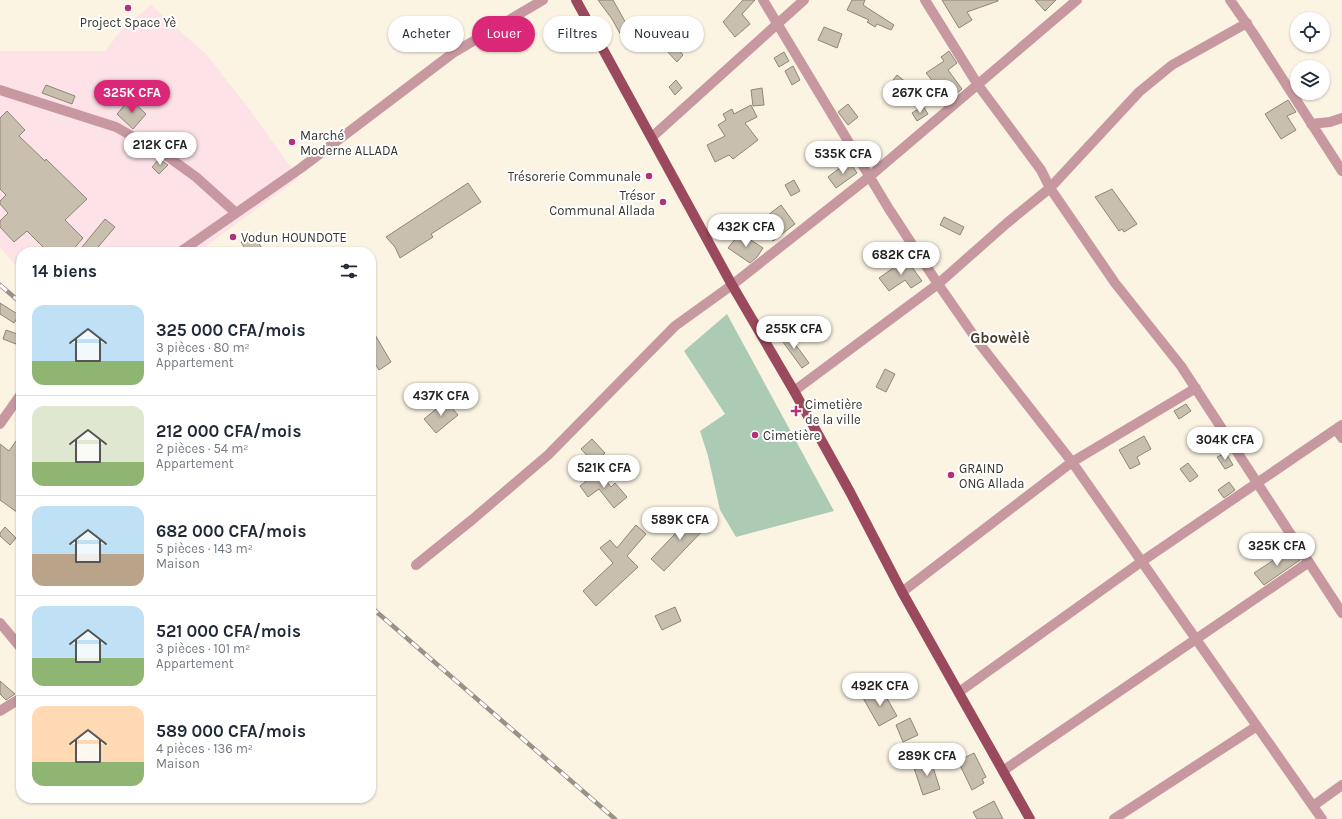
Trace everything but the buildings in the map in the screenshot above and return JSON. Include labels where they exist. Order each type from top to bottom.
[{"type":"main road","points":[[576,0],[732,285],[794,391],[850,492],[902,592],[1004,770],[1030,819]]},
{"type":"street","points":[[187,247],[307,163],[453,53],[543,0]]},
{"type":"street","points":[[763,0],[779,24],[870,178],[938,284],[979,343],[1072,462],[1322,819]]},
{"type":"street","points":[[652,137],[804,0]]},
{"type":"street","points":[[924,0],[978,85],[1041,170],[1050,188],[1115,283],[1181,366],[1342,613]]},
{"type":"street","points":[[1060,0],[1066,9]]},
{"type":"street","points":[[416,565],[548,455],[675,326],[732,285],[870,178],[1076,0]]},
{"type":"street","points":[[1230,0],[1247,23],[1342,171]]},
{"type":"street","points":[[794,391],[938,284],[1007,223],[1050,188],[1139,92],[1172,64],[1247,23]]},
{"type":"street","points":[[0,90],[116,127],[167,156],[190,173],[236,213]]},
{"type":"street","points":[[1311,124],[1330,122],[1342,118]]},
{"type":"street","points":[[902,592],[1072,462],[1196,388]]},
{"type":"street","points":[[0,424],[16,401]]},
{"type":"street","points":[[959,692],[1141,562],[1256,483],[1340,431]]},
{"type":"street","points":[[1004,770],[1195,638],[1310,562]]},
{"type":"street","points":[[0,623],[16,642]]},
{"type":"street","points":[[0,711],[16,701]]},
{"type":"street","points":[[1114,819],[1257,726]]},
{"type":"street","points":[[1313,806],[1342,785]]},
{"type":"shaded area","points":[[151,5],[207,55],[247,106],[299,178],[205,247],[16,247],[16,266],[0,248],[0,51],[105,51],[122,29]]},
{"type":"green space","points":[[727,314],[834,511],[736,537],[720,510],[708,456],[700,431],[725,414],[684,351]]},
{"type":"railway","points":[[0,285],[16,299]]},
{"type":"railway","points":[[376,611],[615,819]]},
{"type":"place","name":"Project Space Yè","points":[[128,8]]},
{"type":"place","name":"Marché Moderne ALLADA","points":[[292,142]]},
{"type":"place","name":"Trésorerie Communale","points":[[649,176]]},
{"type":"place","name":"Trésor Communal Allada","points":[[663,202]]},
{"type":"place","name":"Vodun HOUNDOTE","points":[[233,237]]},
{"type":"place","name":"Cimetière de la ville","points":[[796,411]]},
{"type":"place","name":"Cimetière","points":[[755,435]]},
{"type":"place","name":"GRAIND ONG Allada","points":[[951,475]]},
{"type":"district","name":"Gbowèlè","points":[[1000,338]]}]
